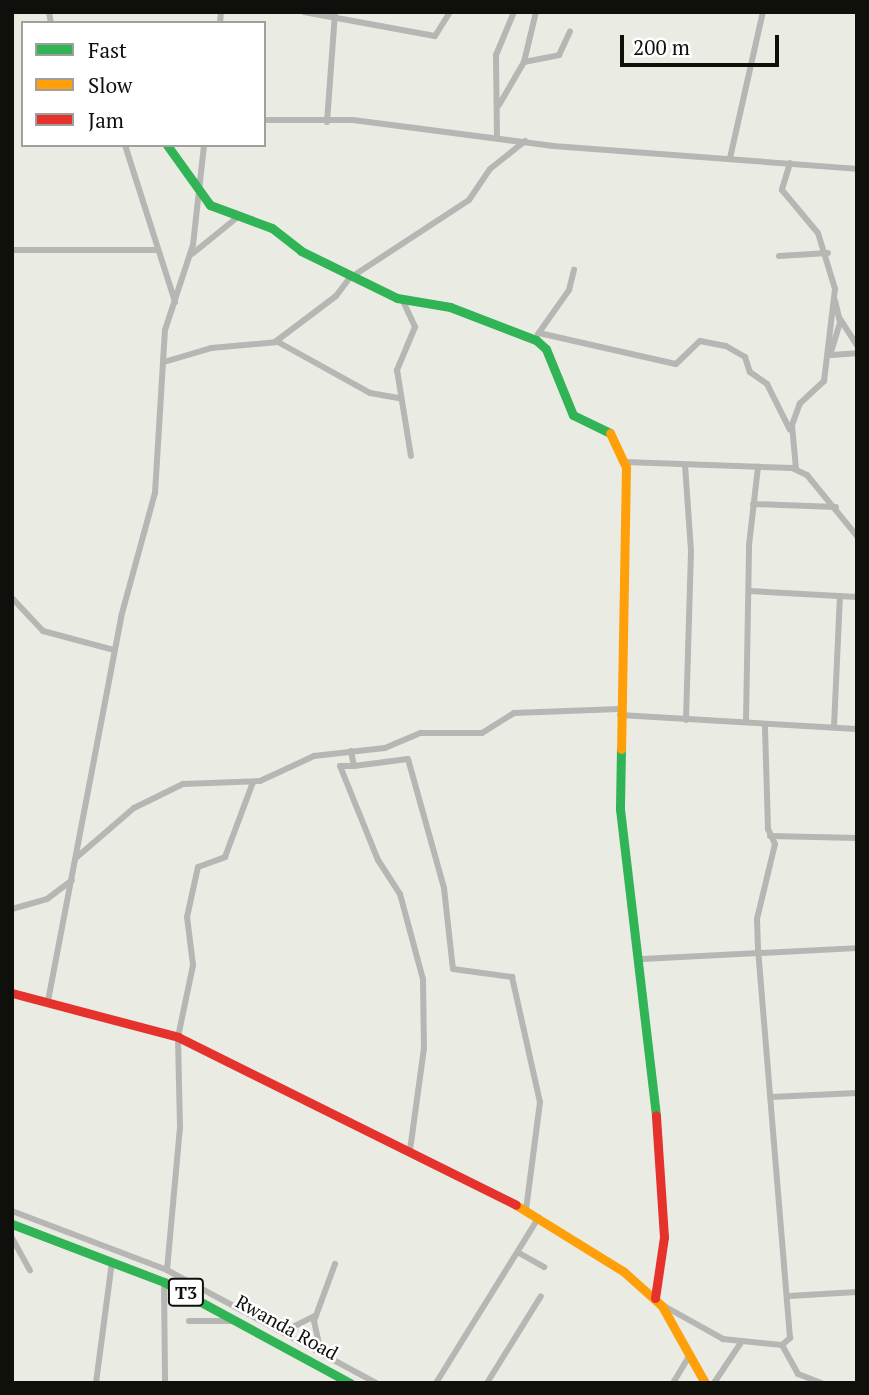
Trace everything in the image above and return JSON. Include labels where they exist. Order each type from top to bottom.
[{"type":"main road","points":[[168,147],[197,193],[239,216],[402,299],[450,307],[536,336],[546,349],[571,412],[612,435],[625,462],[619,711],[621,822],[642,959],[664,1236],[658,1302]]},
{"type":"main road","points":[[12,993],[178,1037],[410,1150],[539,1217],[658,1302],[691,1353],[705,1383]]},
{"type":"main road","name":"Rwanda Road","points":[[12,1224],[164,1282],[237,1319],[350,1383]]},
{"type":"street","points":[[304,12],[334,15],[435,36],[450,12]]},
{"type":"street","points":[[497,138],[498,44],[514,12]]},
{"type":"street","points":[[498,107],[524,62],[536,12]]},
{"type":"street","points":[[730,158],[763,12]]},
{"type":"street","points":[[327,122],[334,15]]},
{"type":"street","points":[[524,62],[559,55],[570,31]]},
{"type":"street","points":[[266,120],[327,122],[857,169]]},
{"type":"street","points":[[164,362],[206,348],[275,342],[336,296],[354,274],[469,200],[490,169],[525,141]]},
{"type":"street","points":[[126,147],[175,302]]},
{"type":"street","points":[[48,1001],[114,650],[155,493],[164,362],[175,302],[191,255],[204,147]]},
{"type":"street","points":[[790,163],[782,190],[828,253],[840,319],[857,345]]},
{"type":"street","points":[[191,255],[239,216]]},
{"type":"street","points":[[12,250],[157,250]]},
{"type":"street","points":[[779,256],[828,253]]},
{"type":"street","points":[[573,270],[569,290],[536,336],[676,364],[701,341],[726,346],[745,357],[750,372],[766,384],[790,432],[796,469],[836,507],[857,536]]},
{"type":"street","points":[[402,299],[415,334],[398,365],[399,398],[411,456]]},
{"type":"street","points":[[831,353],[835,301]]},
{"type":"street","points":[[790,432],[798,405],[824,381],[840,319]]},
{"type":"street","points":[[275,342],[370,393],[399,398]]},
{"type":"street","points":[[831,353],[857,353]]},
{"type":"street","points":[[625,462],[796,469]]},
{"type":"street","points":[[685,465],[691,551],[686,720]]},
{"type":"street","points":[[746,723],[753,504],[758,467]]},
{"type":"street","points":[[753,504],[836,507]]},
{"type":"street","points":[[749,591],[857,597]]},
{"type":"street","points":[[834,727],[840,596]]},
{"type":"street","points":[[12,598],[43,631],[114,650]]},
{"type":"street","points":[[76,858],[134,808],[183,784],[253,782],[332,753],[387,748],[424,732],[482,733],[514,713],[619,711],[686,720],[857,729]]},
{"type":"street","points":[[658,1302],[713,1335],[782,1345],[790,1338],[789,1297],[757,919],[775,850],[770,836],[765,725]]},
{"type":"street","points":[[351,751],[354,766]]},
{"type":"street","points":[[332,753],[341,766],[378,860],[400,894],[423,979],[425,1048],[410,1150]]},
{"type":"street","points":[[341,766],[408,759],[444,888],[453,969],[512,977],[540,1102],[526,1210]]},
{"type":"street","points":[[167,1270],[180,1127],[178,1037],[193,965],[186,931],[195,874],[204,861],[225,857],[253,782]]},
{"type":"street","points":[[770,836],[857,838]]},
{"type":"street","points":[[12,909],[47,899],[72,880]]},
{"type":"street","points":[[642,959],[857,948]]},
{"type":"street","points":[[771,1097],[857,1093]]},
{"type":"street","points":[[12,1211],[167,1270],[320,1349],[376,1383]]},
{"type":"street","points":[[436,1383],[460,1335],[519,1253],[539,1217]]},
{"type":"street","points":[[12,1238],[30,1270]]},
{"type":"street","points":[[519,1253],[544,1267]]},
{"type":"street","points":[[96,1383],[112,1260]]},
{"type":"street","points":[[320,1349],[315,1316],[335,1264]]},
{"type":"street","points":[[164,1282],[165,1383]]},
{"type":"street","points":[[789,1297],[857,1292]]},
{"type":"street","points":[[487,1383],[541,1296]]},
{"type":"street","points":[[285,1331],[315,1316]]},
{"type":"street","points":[[189,1321],[237,1319]]},
{"type":"street","points":[[714,1383],[742,1341]]},
{"type":"street","points":[[782,1345],[798,1374],[821,1383]]},
{"type":"street","points":[[673,1383],[691,1353]]},
{"type":"traffic: fast","points":[[168,147],[210,205],[272,228],[301,251],[397,298],[450,307],[536,340],[546,349],[573,415],[610,433]]},
{"type":"traffic: fast","points":[[621,749],[620,809],[656,1115]]},
{"type":"traffic: fast","points":[[12,1224],[164,1282],[350,1383]]},
{"type":"traffic: slow","points":[[610,433],[626,467],[621,749]]},
{"type":"traffic: slow","points":[[516,1205],[623,1271],[662,1306],[705,1383]]},
{"type":"traffic: jam","points":[[12,993],[178,1037],[516,1205]]},
{"type":"traffic: jam","points":[[655,1298],[664,1237],[656,1115]]}]
